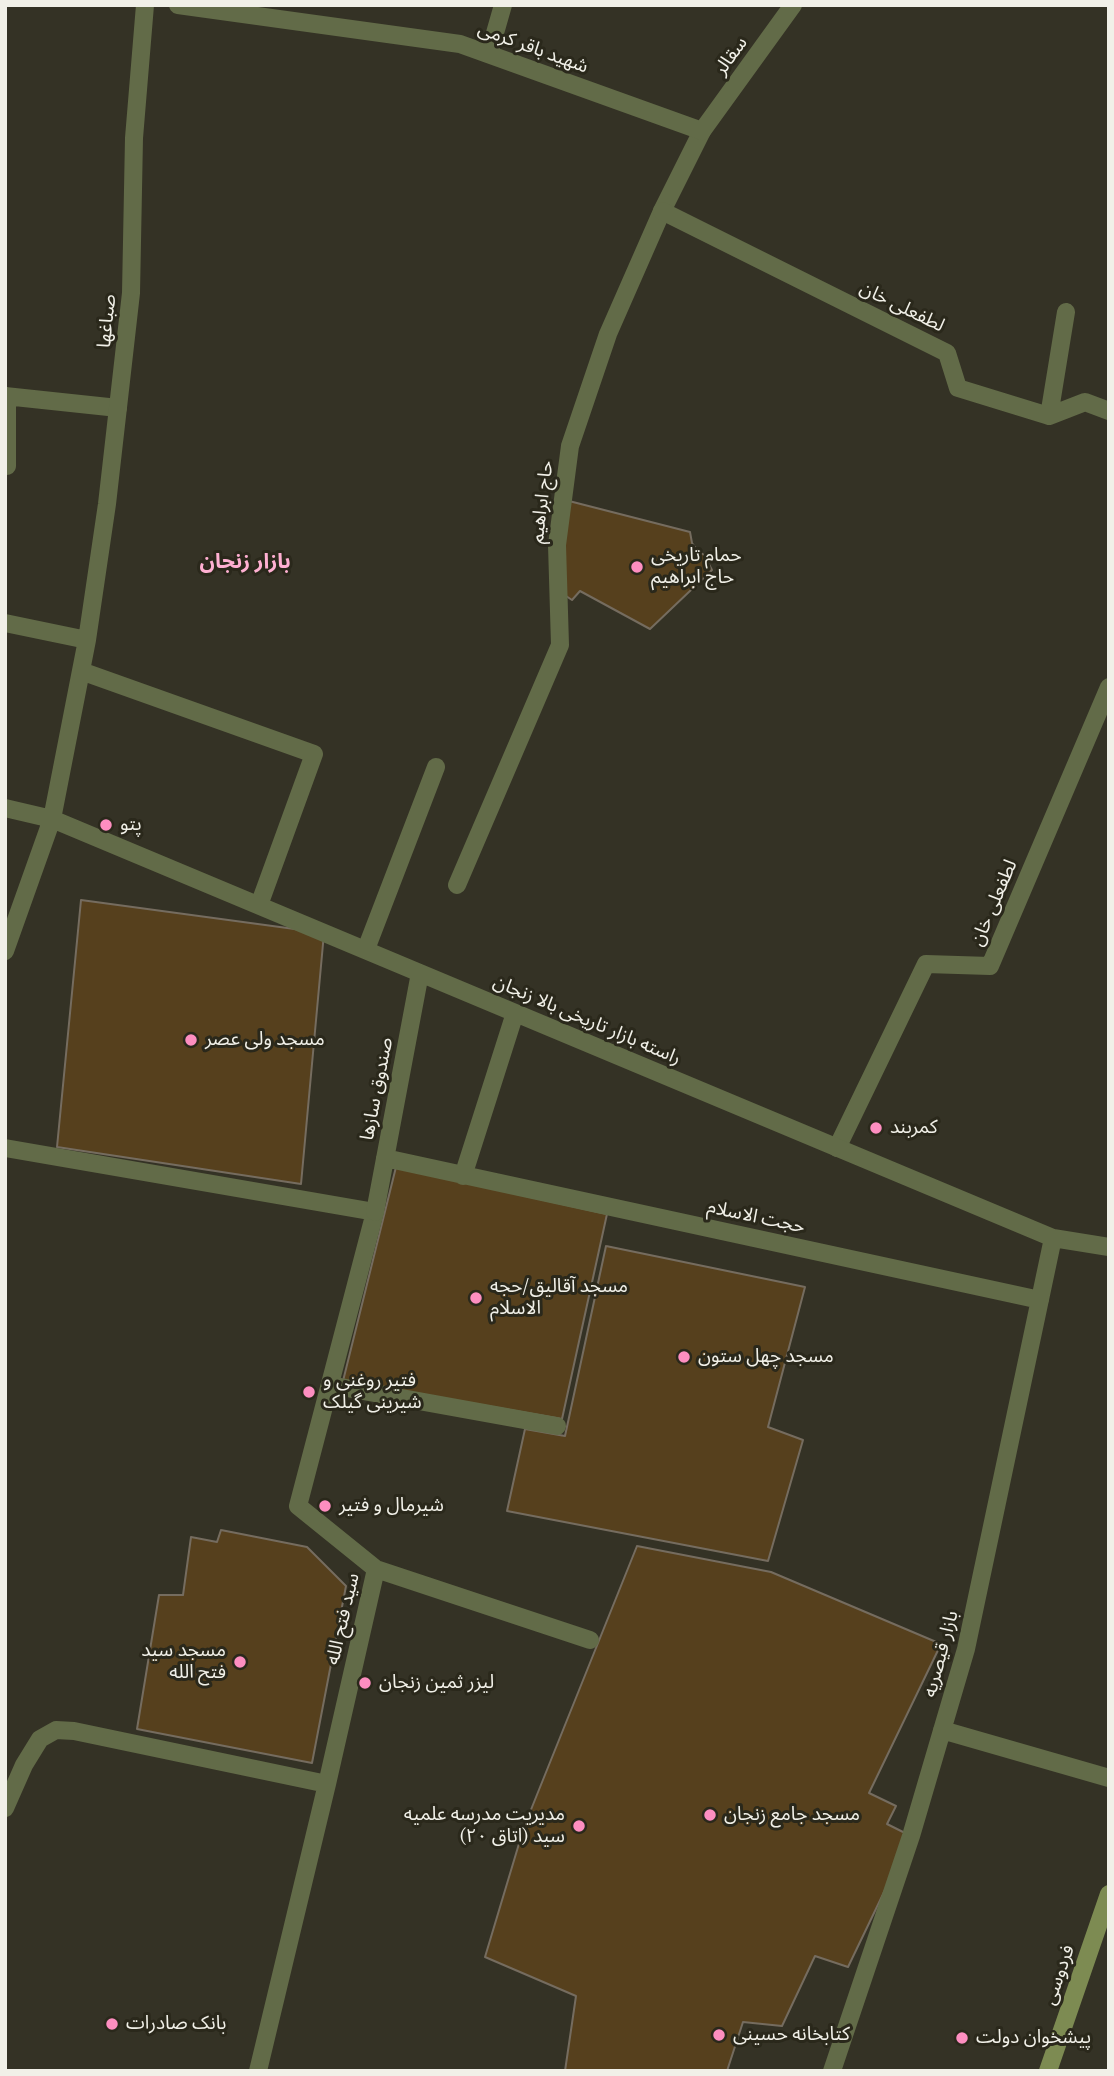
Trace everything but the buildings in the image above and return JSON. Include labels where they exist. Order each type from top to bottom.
[{"type":"main road","name":"فردوسی","points":[[1048,2071],[1109,1894]]},
{"type":"street","name":"صباغها","points":[[5,951],[52,818],[87,640],[107,504],[131,292],[134,138],[145,5]]},
{"type":"street","name":"شهید باقر کرمی","points":[[178,5],[460,44],[702,131]]},
{"type":"street","points":[[489,54],[503,5]]},
{"type":"street","name":"سقالر","points":[[702,131],[793,5]]},
{"type":"street","name":"حاج ابراهیم","points":[[457,884],[560,645],[557,545],[570,446],[608,334],[662,211],[702,131]]},
{"type":"street","name":"لطفعلی خان","points":[[662,211],[947,353],[958,388],[1049,416]]},
{"type":"street","points":[[1049,416],[1066,312]]},
{"type":"street","points":[[5,466],[6,396],[118,408]]},
{"type":"street","points":[[1049,416],[1085,402],[1109,411]]},
{"type":"street","points":[[5,623],[87,640]]},
{"type":"street","points":[[81,671],[314,754],[262,897]]},
{"type":"street","name":"لطفعلی خان","points":[[838,1148],[926,964],[990,966],[1109,687]]},
{"type":"street","points":[[368,944],[436,767]]},
{"type":"street","name":"راسته بازار تاریخی بالا زنجان","points":[[5,808],[52,818],[1053,1238],[1109,1247]]},
{"type":"street","name":"صندوق سازها","points":[[375,1212],[420,973]]},
{"type":"street","points":[[463,1176],[515,1013]]},
{"type":"street","points":[[5,1147],[375,1212]]},
{"type":"street","name":"حجت الاسلام","points":[[385,1158],[1040,1300]]},
{"type":"street","name":"سید فتح الله","points":[[258,2071],[376,1569],[298,1506],[375,1212]]},
{"type":"street","name":"بازار قیصریه","points":[[832,2071],[911,1836],[966,1649],[1053,1238]]},
{"type":"street","points":[[330,1385],[557,1426]]},
{"type":"street","points":[[376,1569],[590,1640]]},
{"type":"street","points":[[5,1808],[24,1765],[40,1739],[56,1730],[74,1731],[327,1784]]},
{"type":"street","points":[[942,1730],[1109,1778]]},
{"type":"place","name":"حمام تاریخی حاج ابراهیم","points":[[637,567]]},
{"type":"place","name":"پتو","points":[[106,825]]},
{"type":"place","name":"مسجد ولی عصر","points":[[191,1040]]},
{"type":"place","name":"کمربند","points":[[876,1128]]},
{"type":"place","name":"مسجد آقالیق/حجه الاسلام","points":[[476,1298]]},
{"type":"place","name":"مسجد چهل ستون","points":[[684,1357]]},
{"type":"place","name":"فتیر روغنی و شیرینی گیلک","points":[[309,1392]]},
{"type":"place","name":"شیرمال و فتیر","points":[[325,1506]]},
{"type":"place","name":"مسجد سید فتح الله","points":[[240,1662]]},
{"type":"place","name":"لیزر ثمین زنجان","points":[[365,1683]]},
{"type":"place","name":"مسجد جامع زنجان","points":[[710,1815]]},
{"type":"place","name":"مدیریت مدرسه علمیه سید (اتاق ۲۰)","points":[[579,1826]]},
{"type":"place","name":"بانک صادرات","points":[[112,2024]]},
{"type":"place","name":"کتابخانه حسینی","points":[[719,2035]]},
{"type":"place","name":"پیشخوان دولت","points":[[962,2038]]},
{"type":"district","name":"بازار زنجان","points":[[245,562]]}]
